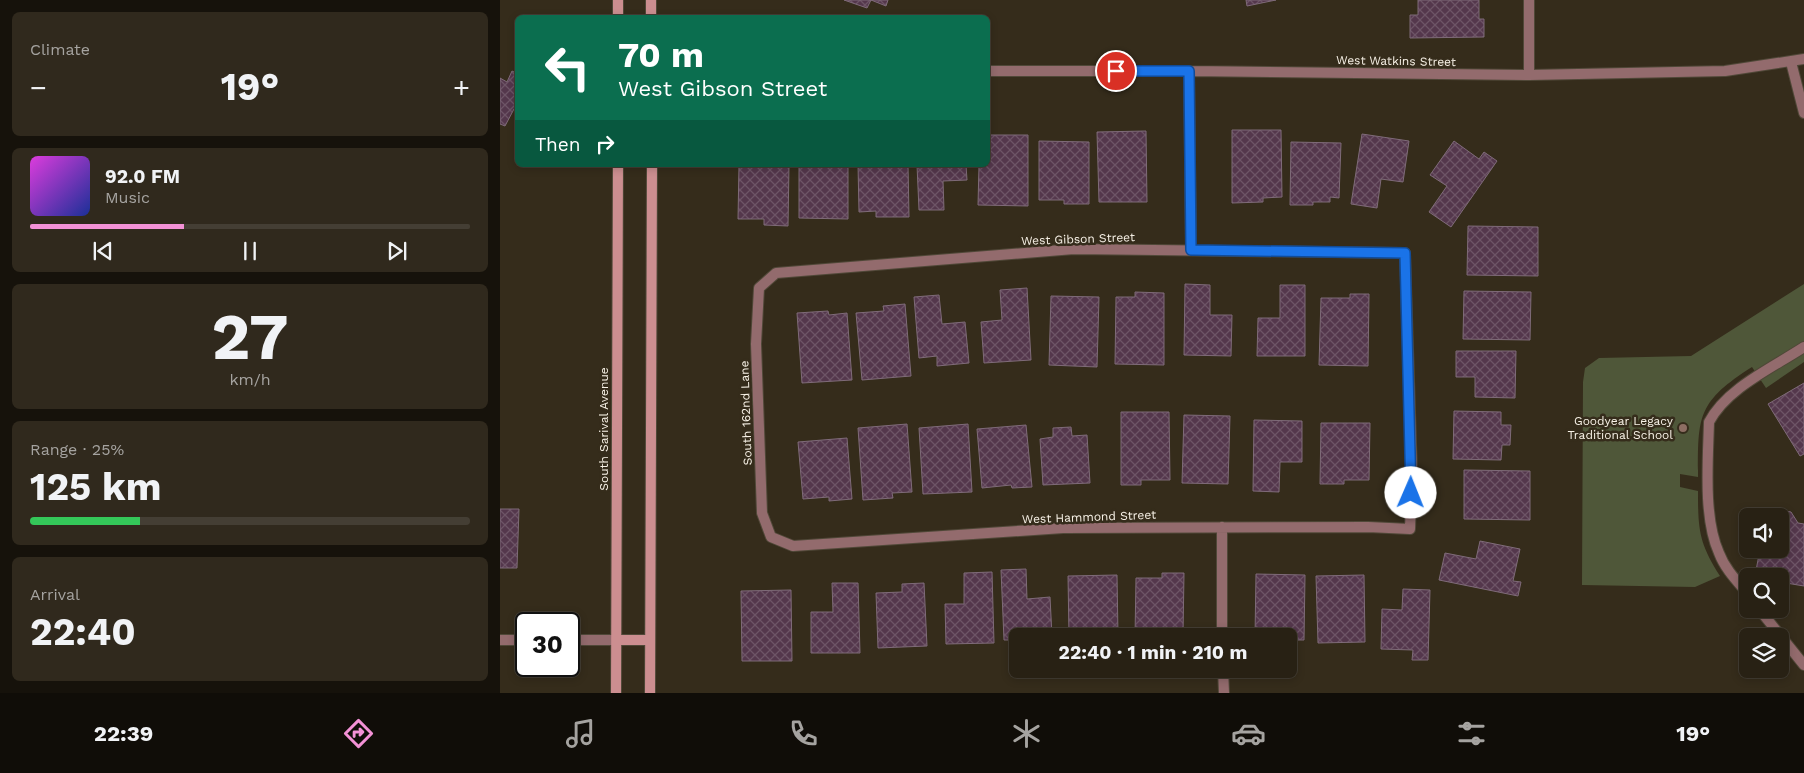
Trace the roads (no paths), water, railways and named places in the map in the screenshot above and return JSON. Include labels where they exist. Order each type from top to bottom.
[{"type":"main road","points":[[618,0],[618,15]]},
{"type":"main road","points":[[651,0],[651,15]]},
{"type":"main road","name":"South Sarival Avenue","points":[[616,693],[618,167]]},
{"type":"main road","points":[[650,693],[652,167]]},
{"type":"main road","points":[[617,640],[650,640]]},
{"type":"street","points":[[1528,75],[1529,0]]},
{"type":"street","name":"West Watkins Street","points":[[990,71],[1528,75],[1726,71],[1804,59]]},
{"type":"street","points":[[1791,62],[1804,113]]},
{"type":"street","points":[[1189,71],[1191,250]]},
{"type":"street","name":"West Gibson Street","points":[[759,288],[776,273],[1074,249],[1405,253],[1412,475],[1410,529]]},
{"type":"street","name":"South 162nd Lane","points":[[759,288],[756,344],[762,514],[770,537]]},
{"type":"street","points":[[1739,583],[1728,570],[1713,537],[1710,513],[1709,422],[1716,410],[1730,397],[1804,347]]},
{"type":"street","points":[[1222,527],[1222,628]]},
{"type":"street","name":"West Hammond Street","points":[[770,537],[793,546],[1063,528],[1410,529]]},
{"type":"street","points":[[1766,618],[1804,665]]},
{"type":"street","points":[[500,640],[515,640]]},
{"type":"street","points":[[580,640],[617,640]]},
{"type":"street","points":[[1223,678],[1224,693]]},
{"type":"place","name":"Goodyear Legacy Traditional School","points":[[1683,428]]}]
